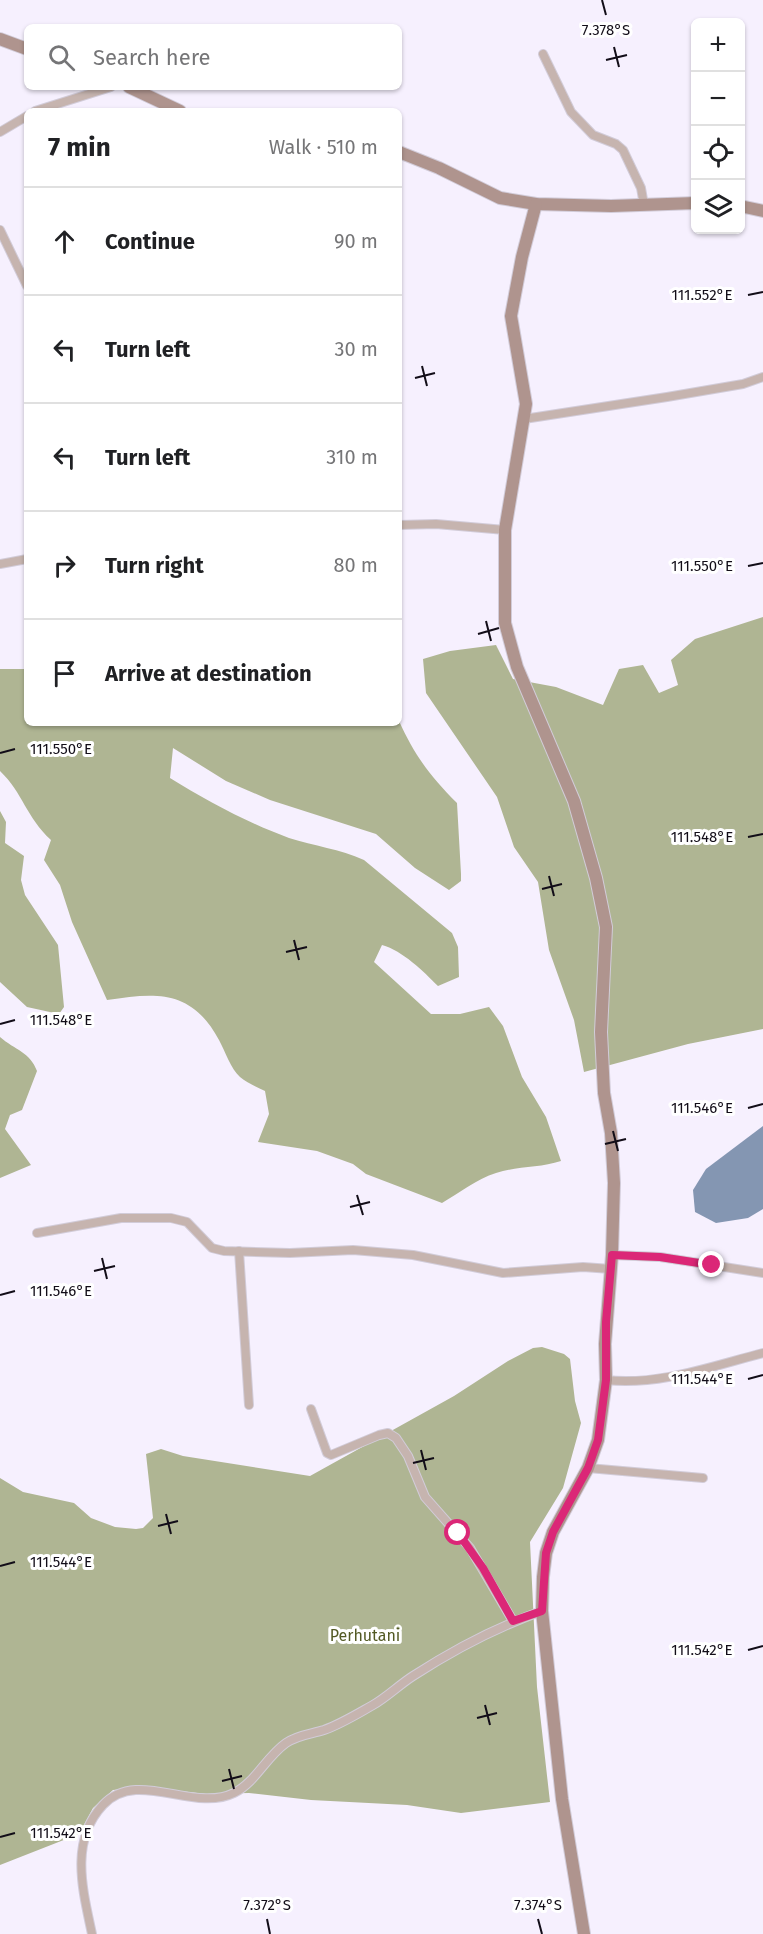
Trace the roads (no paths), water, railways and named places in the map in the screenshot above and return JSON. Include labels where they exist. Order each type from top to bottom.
[{"type":"main road","points":[[0,39],[24,48]]},
{"type":"main road","points":[[134,90],[167,108]]},
{"type":"main road","points":[[402,153],[439,168],[500,198],[536,204],[691,203]]},
{"type":"main road","points":[[536,204],[522,257],[511,316],[512,333],[525,391],[524,419],[505,530],[504,611],[508,641],[574,801],[596,878],[606,927],[601,1032],[604,1092],[611,1133],[614,1183],[613,1240],[606,1322],[606,1380],[598,1440],[588,1468],[553,1532],[546,1553],[542,1611],[562,1799],[584,1934]]},
{"type":"main road","points":[[745,207],[763,211]]},
{"type":"street","points":[[543,54],[571,112],[594,135],[616,144],[623,150],[641,188],[644,205]]},
{"type":"street","points":[[44,108],[102,90]]},
{"type":"street","points":[[0,132],[24,118]]},
{"type":"street","points":[[0,230],[24,280]]},
{"type":"street","points":[[524,419],[743,384],[763,377]]},
{"type":"street","points":[[402,525],[435,524],[505,530]]},
{"type":"street","points":[[0,564],[24,560]]},
{"type":"street","points":[[37,1233],[121,1218],[171,1218],[187,1222],[212,1248],[224,1251],[290,1253],[353,1250],[440,1258],[503,1273],[583,1267],[611,1269]]},
{"type":"street","points":[[239,1251],[249,1405]]},
{"type":"street","points":[[612,1255],[660,1257],[763,1273]]},
{"type":"street","points":[[606,1380],[639,1380],[686,1374],[763,1353]]},
{"type":"street","points":[[311,1409],[327,1453],[332,1455],[379,1435],[388,1433],[396,1438],[408,1456],[425,1497],[470,1548],[513,1621]]},
{"type":"street","points":[[588,1468],[703,1478]]},
{"type":"street","points":[[92,1934],[82,1872],[82,1844],[87,1828],[96,1813],[110,1798],[138,1789],[211,1799],[234,1793],[244,1787],[284,1744],[332,1727],[376,1704],[448,1654],[513,1621],[542,1611]]},
{"type":"water","points":[[763,1126],[763,1209],[748,1218],[716,1223],[695,1212],[693,1190],[706,1169]]},
{"type":"park label","name":"Perhutani","points":[[365,1635]]}]
